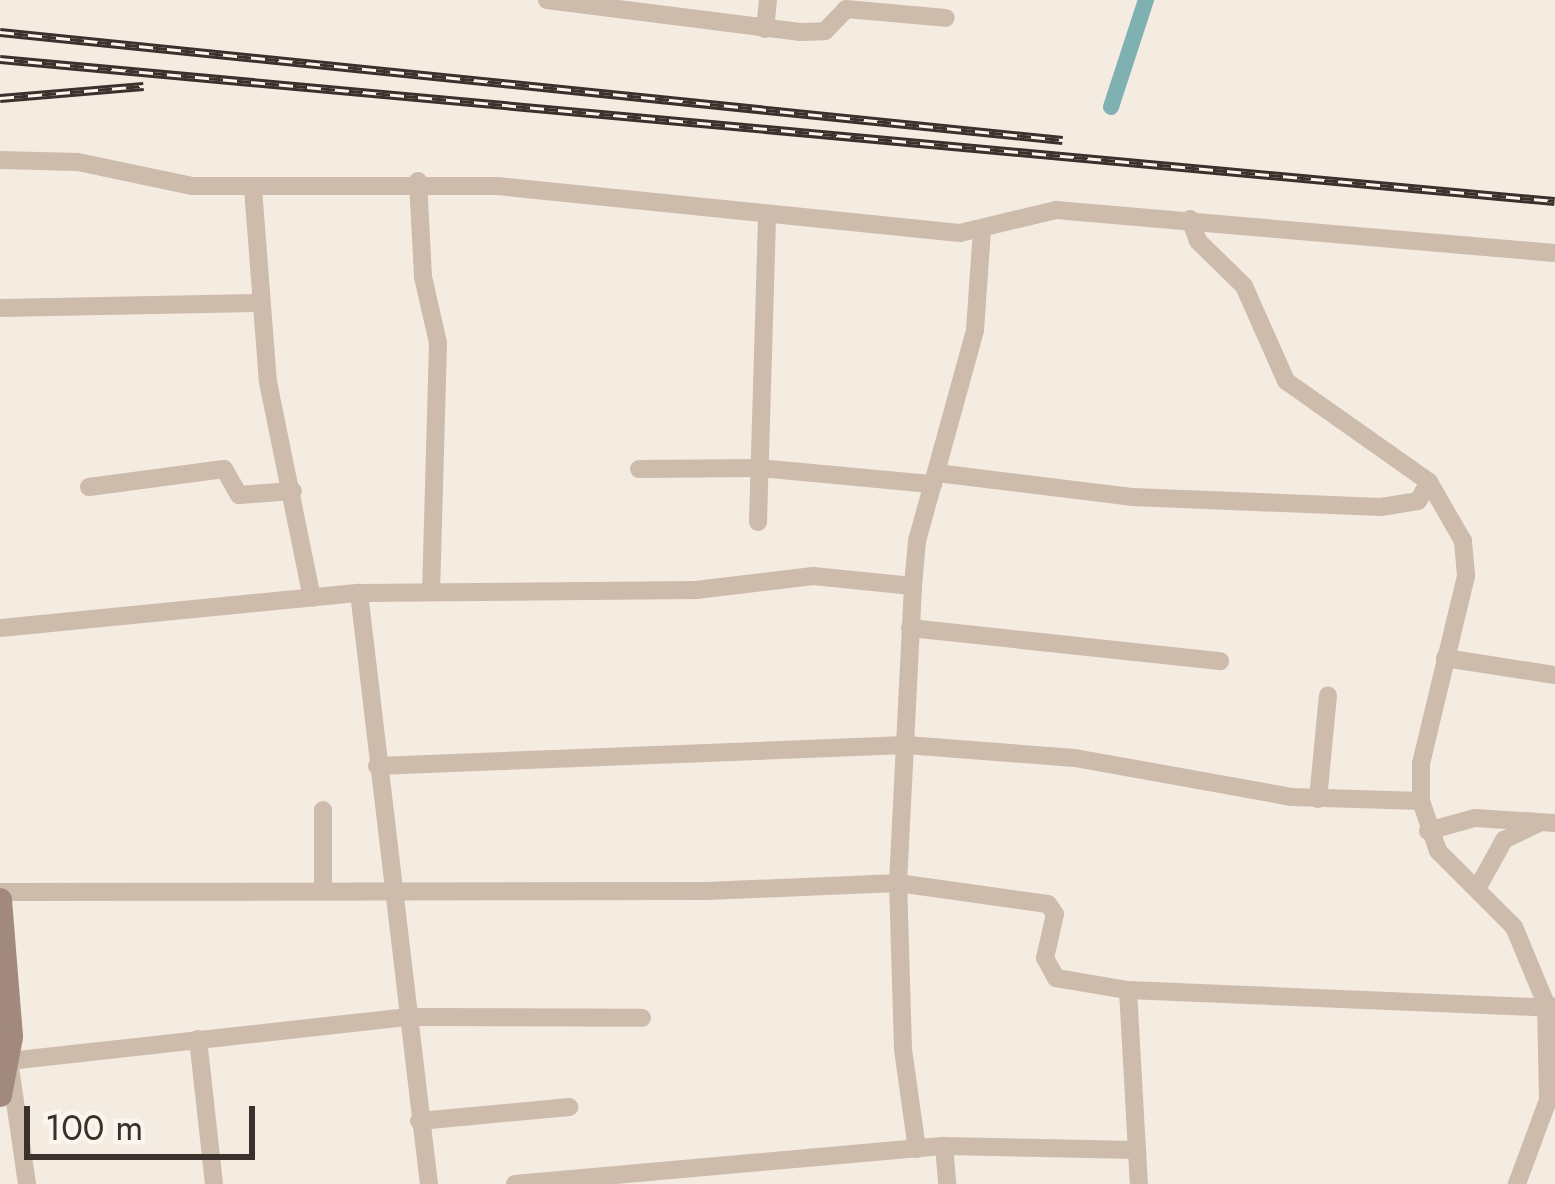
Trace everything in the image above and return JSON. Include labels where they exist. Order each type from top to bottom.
[{"type":"street","points":[[547,0],[765,29],[825,31],[846,9],[946,18]]},
{"type":"street","points":[[765,29],[768,0]]},
{"type":"street","points":[[0,160],[78,162],[143,180],[253,188],[418,181],[982,230],[1056,210],[1555,253]]},
{"type":"street","points":[[418,181],[423,277],[438,343],[431,592]]},
{"type":"street","points":[[253,188],[257,303],[312,598]]},
{"type":"street","points":[[758,522],[767,214]]},
{"type":"street","points":[[1190,219],[1198,241],[1244,286],[1286,381],[1426,492],[1466,557],[1421,764],[1421,802],[1428,832],[1444,859],[1478,887],[1514,927],[1542,1006],[1542,1086],[1514,1184]]},
{"type":"street","points":[[916,1149],[903,1049],[898,883],[913,586],[935,479],[975,330],[982,230]]},
{"type":"street","points":[[0,308],[257,303]]},
{"type":"street","points":[[89,487],[224,469],[239,495],[293,491]]},
{"type":"street","points":[[639,469],[759,469],[1132,497],[1381,507],[1426,492]]},
{"type":"street","points":[[0,628],[359,593],[697,590],[813,575],[913,586]]},
{"type":"street","points":[[359,593],[377,766],[398,890],[429,1184]]},
{"type":"street","points":[[910,628],[1220,661]]},
{"type":"street","points":[[1445,658],[1555,675]]},
{"type":"street","points":[[1318,799],[1328,695]]},
{"type":"street","points":[[377,766],[906,745],[1075,758],[1318,799],[1421,802]]},
{"type":"street","points":[[323,810],[323,887]]},
{"type":"street","points":[[1428,832],[1475,818],[1549,823]]},
{"type":"street","points":[[1478,887],[1504,840],[1549,823]]},
{"type":"street","points":[[27,1184],[9,1060],[0,896],[323,887],[898,883],[1041,900],[1055,914],[1050,974],[1129,990],[1542,1006]]},
{"type":"street","points":[[1129,990],[1139,1184]]},
{"type":"street","points":[[9,1060],[409,1016],[642,1018]]},
{"type":"street","points":[[197,1039],[214,1184]]},
{"type":"street","points":[[0,1096],[9,1060]]},
{"type":"street","points":[[419,1121],[569,1107]]},
{"type":"street","points":[[515,1184],[944,1146],[1137,1150]]},
{"type":"street","points":[[944,1146],[946,1184]]},
{"type":"waterway","points":[[1111,107],[1146,0]]},
{"type":"railway","points":[[0,32],[1063,140]]},
{"type":"railway","points":[[0,59],[1555,201]]},
{"type":"railway","points":[[0,98],[143,86]]}]
